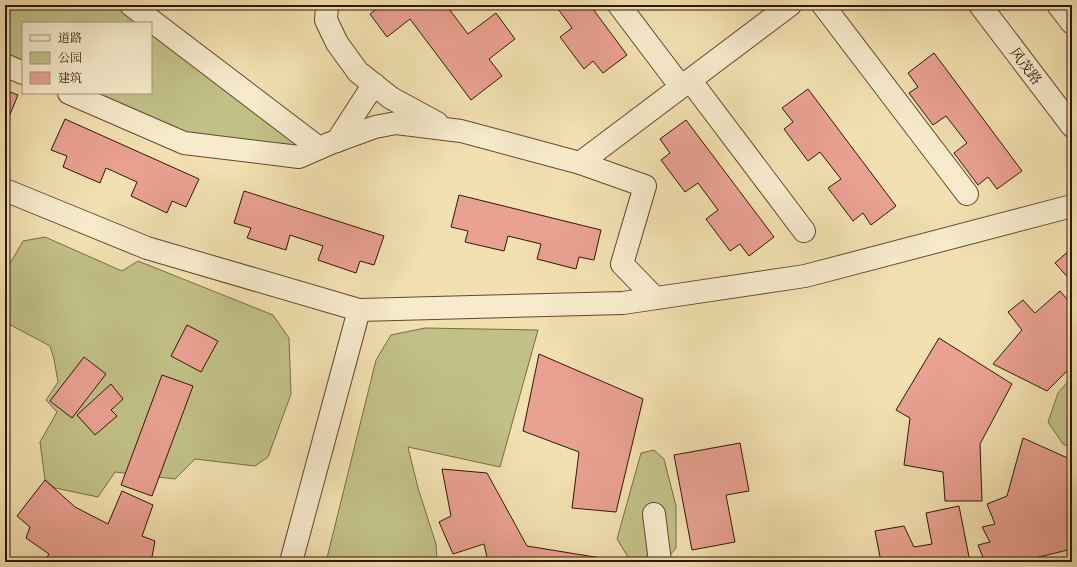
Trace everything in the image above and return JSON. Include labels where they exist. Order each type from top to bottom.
[{"type":"street","points":[[131,5],[328,144]]},
{"type":"street","points":[[327,5],[326,20],[337,43],[358,72],[391,98],[448,129]]},
{"type":"street","points":[[618,5],[686,84],[804,231]]},
{"type":"street","points":[[580,163],[790,5]]},
{"type":"street","points":[[823,5],[967,194]]},
{"type":"street","name":"风茂路","points":[[980,5],[1072,126]]},
{"type":"street","points":[[1058,5],[1072,23]]},
{"type":"street","points":[[5,65],[22,73]]},
{"type":"street","points":[[328,144],[374,84]]},
{"type":"street","points":[[71,94],[184,143],[299,157],[328,144],[375,128],[396,123],[460,131],[580,163],[645,186],[622,264],[655,298]]},
{"type":"street","points":[[5,190],[147,248],[359,310],[623,303],[805,276],[1072,206]]},
{"type":"street","points":[[291,562],[359,310]]},
{"type":"street","points":[[654,514],[660,562]]},
{"type":"green space","points":[[5,5],[131,5],[319,148],[184,143],[71,94],[152,94],[152,22],[22,22],[22,73],[5,65]]},
{"type":"green space","points":[[45,237],[122,271],[138,261],[273,315],[289,338],[291,394],[268,457],[255,466],[195,459],[175,479],[115,472],[98,497],[55,488],[45,480],[40,442],[57,412],[46,400],[58,382],[54,359],[50,346],[5,322],[5,272],[23,241]]},
{"type":"green space","points":[[425,328],[538,330],[500,467],[408,447],[418,488],[436,544],[437,562],[326,562],[376,360],[391,335]]},
{"type":"green space","points":[[1072,377],[1072,448],[1063,444],[1048,422],[1058,393]]},
{"type":"green space","points":[[654,450],[664,459],[676,506],[676,548],[664,562],[631,562],[617,539],[641,453]]},
{"type":"building","points":[[382,5],[446,5],[468,34],[496,13],[515,39],[489,59],[502,76],[471,100],[410,19],[387,37],[370,14]]},
{"type":"building","points":[[555,5],[590,5],[627,55],[603,73],[593,61],[584,69],[560,37],[572,28]]},
{"type":"building","points":[[934,53],[1022,171],[997,189],[988,177],[978,185],[954,153],[967,143],[946,116],[933,125],[909,93],[918,87],[908,73]]},
{"type":"building","points":[[808,89],[896,206],[871,225],[863,213],[853,221],[828,188],[841,179],[820,152],[808,161],[784,129],[793,122],[782,108]]},
{"type":"building","points":[[5,90],[18,95],[6,124],[5,124]]},
{"type":"building","points":[[65,119],[199,179],[186,207],[172,201],[167,213],[131,196],[137,182],[106,168],[100,183],[63,167],[67,156],[51,150]]},
{"type":"building","points":[[686,120],[774,237],[749,256],[740,244],[730,251],[706,219],[718,210],[698,183],[685,192],[661,160],[670,153],[660,139]]},
{"type":"building","points":[[244,191],[384,236],[374,265],[360,261],[356,273],[318,260],[323,246],[290,235],[286,250],[247,238],[251,228],[234,223]]},
{"type":"building","points":[[459,195],[601,230],[594,260],[579,257],[576,269],[537,259],[541,244],[508,236],[504,251],[465,242],[468,231],[451,227]]},
{"type":"building","points":[[1072,248],[1072,282],[1055,263]]},
{"type":"building","points":[[1060,291],[1072,305],[1072,366],[1047,391],[993,364],[1022,330],[1008,312],[1023,300],[1035,313]]},
{"type":"building","points":[[187,325],[218,341],[201,372],[171,356]]},
{"type":"building","points":[[939,338],[1012,384],[980,444],[982,501],[945,501],[943,472],[904,465],[910,418],[896,410]]},
{"type":"building","points":[[539,354],[643,399],[616,512],[572,508],[579,452],[523,431]]},
{"type":"building","points":[[84,357],[106,374],[72,418],[50,401]]},
{"type":"building","points":[[162,375],[193,386],[152,496],[121,485]]},
{"type":"building","points":[[111,384],[123,399],[111,410],[117,416],[95,435],[77,415]]},
{"type":"building","points":[[1023,438],[1072,460],[1072,549],[1018,562],[985,562],[978,545],[990,542],[982,527],[995,524],[987,504],[1007,496]]},
{"type":"building","points":[[740,443],[749,491],[726,495],[735,542],[692,550],[674,455]]},
{"type":"building","points":[[442,469],[487,473],[527,546],[601,558],[601,562],[488,562],[484,544],[453,554],[439,522],[451,516]]},
{"type":"building","points":[[45,480],[75,507],[108,524],[122,491],[153,505],[142,536],[155,541],[151,562],[44,562],[49,554],[26,538],[30,527],[17,516]]},
{"type":"building","points":[[959,506],[970,562],[881,562],[875,531],[904,526],[914,547],[932,544],[926,513]]}]
